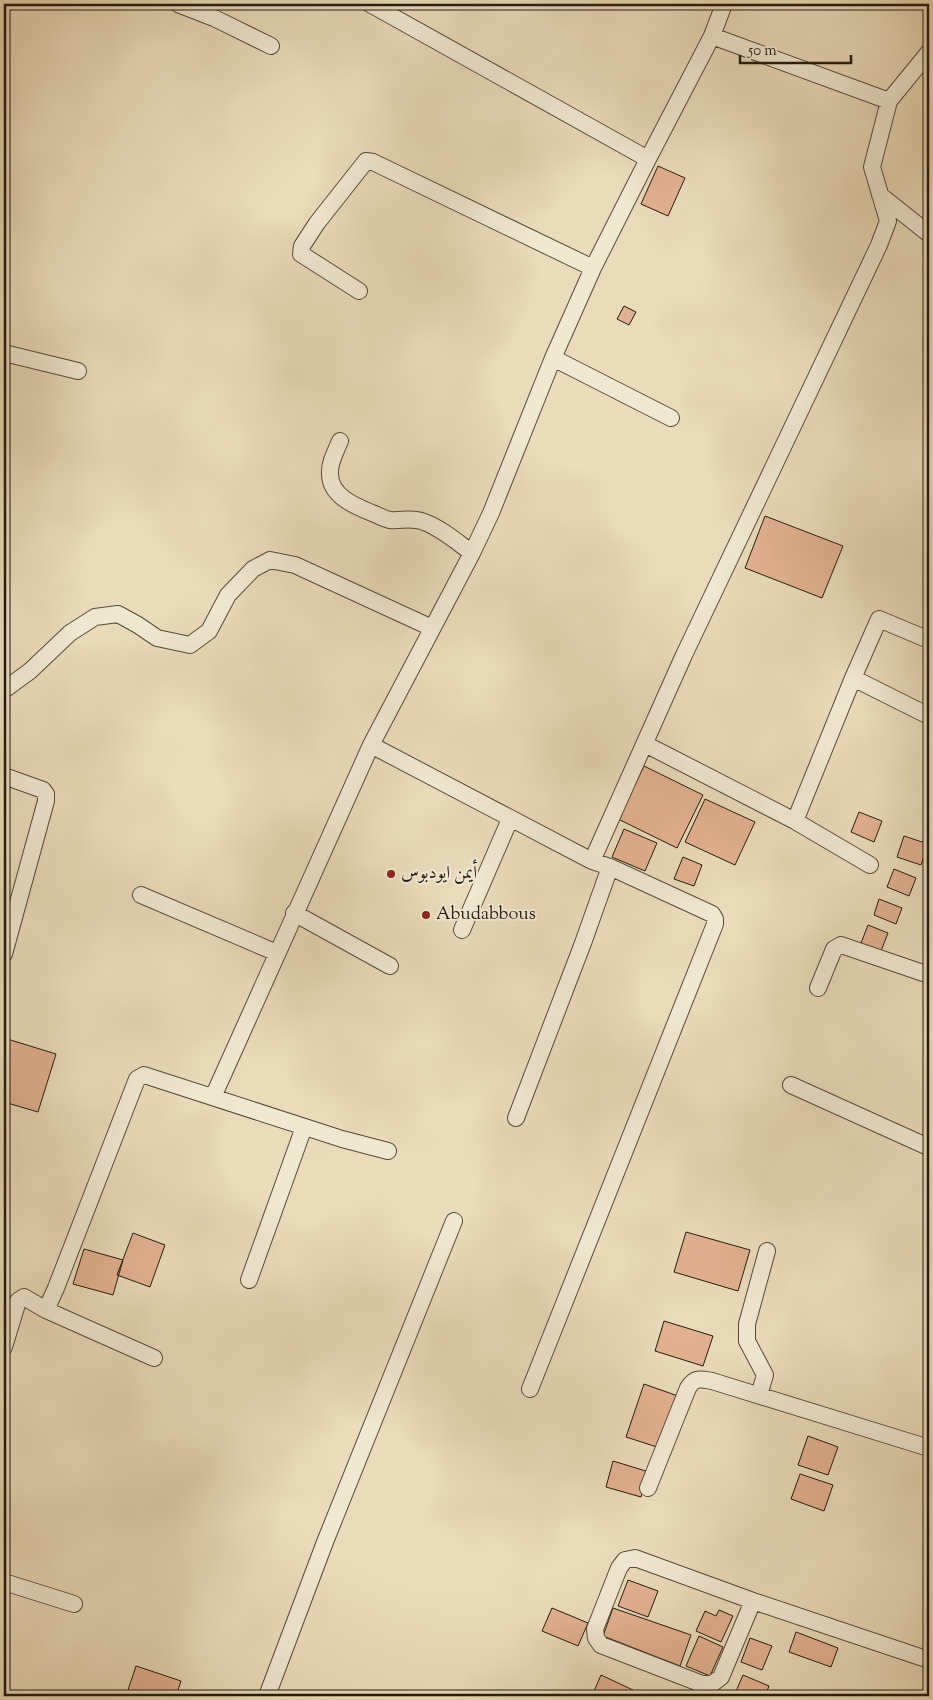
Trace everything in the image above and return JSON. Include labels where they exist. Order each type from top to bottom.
[{"type":"street","points":[[178,4],[214,18],[272,46]]},
{"type":"street","points":[[370,4],[648,159]]},
{"type":"street","points":[[213,1097],[371,745],[472,553],[491,513],[553,358],[593,268],[712,36],[724,4]]},
{"type":"street","points":[[712,36],[889,101]]},
{"type":"street","points":[[592,861],[684,655],[879,244],[888,221],[872,167],[889,101],[929,52]]},
{"type":"street","points":[[358,290],[302,254],[302,246],[317,223],[366,161],[373,162],[593,268]]},
{"type":"street","points":[[880,196],[929,234]]},
{"type":"street","points":[[4,353],[78,371]]},
{"type":"street","points":[[553,358],[671,418]]},
{"type":"street","points":[[340,441],[330,466],[331,481],[339,494],[351,504],[389,520],[408,519],[423,521],[434,526],[472,553]]},
{"type":"street","points":[[4,690],[30,671],[70,633],[95,617],[118,614],[157,638],[190,645],[209,631],[228,596],[253,569],[270,560],[295,564],[432,628]]},
{"type":"street","points":[[795,821],[852,678],[879,619],[929,640]]},
{"type":"street","points":[[852,678],[929,716]]},
{"type":"street","points":[[644,744],[795,821],[870,865]]},
{"type":"street","points":[[371,745],[592,861],[610,867],[712,914],[715,918],[715,924],[530,1389]]},
{"type":"street","points":[[4,776],[44,790],[46,794],[46,801],[4,954]]},
{"type":"street","points":[[462,930],[510,819]]},
{"type":"street","points":[[516,1118],[610,867]]},
{"type":"street","points":[[141,895],[276,953]]},
{"type":"street","points":[[294,913],[390,966]]},
{"type":"street","points":[[818,988],[834,949],[841,945],[929,975]]},
{"type":"street","points":[[46,1310],[137,1079],[144,1075],[342,1139],[388,1151]]},
{"type":"street","points":[[791,1085],[926,1146],[929,1145]]},
{"type":"street","points":[[249,1280],[304,1126]]},
{"type":"street","points":[[268,1696],[325,1542],[454,1221]]},
{"type":"street","points":[[759,1395],[765,1375],[747,1341],[747,1324],[767,1251]]},
{"type":"street","points":[[4,1347],[18,1301],[24,1297],[46,1310],[154,1358]]},
{"type":"street","points":[[648,1488],[688,1388],[692,1382],[698,1379],[712,1381],[759,1395],[929,1448]]},
{"type":"street","points":[[753,1601],[721,1677],[712,1684],[702,1684],[601,1645],[596,1638],[595,1629],[619,1568],[625,1560],[635,1558],[753,1601],[929,1660]]},
{"type":"street","points":[[4,1582],[74,1604]]},
{"type":"building","points":[[658,166],[685,178],[668,216],[641,204]]},
{"type":"building","points":[[624,306],[636,312],[629,325],[617,319]]},
{"type":"building","points":[[765,516],[843,546],[822,598],[745,568]]},
{"type":"building","points":[[644,766],[703,795],[677,848],[618,819]]},
{"type":"building","points":[[705,799],[755,822],[735,865],[685,842]]},
{"type":"building","points":[[859,812],[882,821],[874,842],[851,832]]},
{"type":"building","points":[[624,829],[657,843],[645,871],[612,857]]},
{"type":"building","points":[[904,836],[928,844],[921,865],[897,857]]},
{"type":"building","points":[[683,857],[702,865],[694,886],[674,879]]},
{"type":"building","points":[[894,869],[916,878],[909,896],[887,887]]},
{"type":"building","points":[[879,899],[902,908],[896,924],[874,915]]},
{"type":"building","points":[[868,925],[888,933],[881,951],[861,943]]},
{"type":"building","points":[[4,1038],[56,1054],[38,1112],[4,1102]]},
{"type":"building","points":[[686,1232],[750,1250],[738,1291],[674,1272]]},
{"type":"building","points":[[133,1233],[165,1245],[150,1287],[117,1275]]},
{"type":"building","points":[[84,1249],[123,1260],[113,1295],[73,1284]]},
{"type":"building","points":[[664,1321],[713,1336],[703,1366],[655,1351]]},
{"type":"building","points":[[644,1384],[678,1396],[660,1448],[626,1437]]},
{"type":"building","points":[[808,1436],[838,1447],[828,1475],[798,1465]]},
{"type":"building","points":[[613,1461],[649,1472],[641,1497],[606,1487]]},
{"type":"building","points":[[800,1474],[833,1485],[824,1511],[791,1499]]},
{"type":"building","points":[[628,1580],[658,1591],[648,1617],[618,1606]]},
{"type":"building","points":[[552,1608],[588,1623],[578,1646],[542,1631]]},
{"type":"building","points":[[613,1608],[691,1635],[680,1666],[603,1636]]},
{"type":"building","points":[[719,1610],[733,1616],[721,1642],[696,1631],[705,1611],[716,1616]]},
{"type":"building","points":[[796,1632],[838,1648],[831,1667],[789,1652]]},
{"type":"building","points":[[699,1636],[723,1647],[710,1676],[686,1666]]},
{"type":"building","points":[[750,1638],[772,1646],[762,1670],[741,1662]]},
{"type":"building","points":[[136,1666],[181,1681],[176,1696],[126,1696]]},
{"type":"building","points":[[601,1675],[633,1690],[630,1696],[592,1696]]},
{"type":"building","points":[[743,1675],[769,1686],[765,1696],[734,1696]]},
{"type":"place","name":"أيمن ايودبوس","points":[[391,874]]},
{"type":"place","name":"Abudabbous","points":[[426,915]]}]
